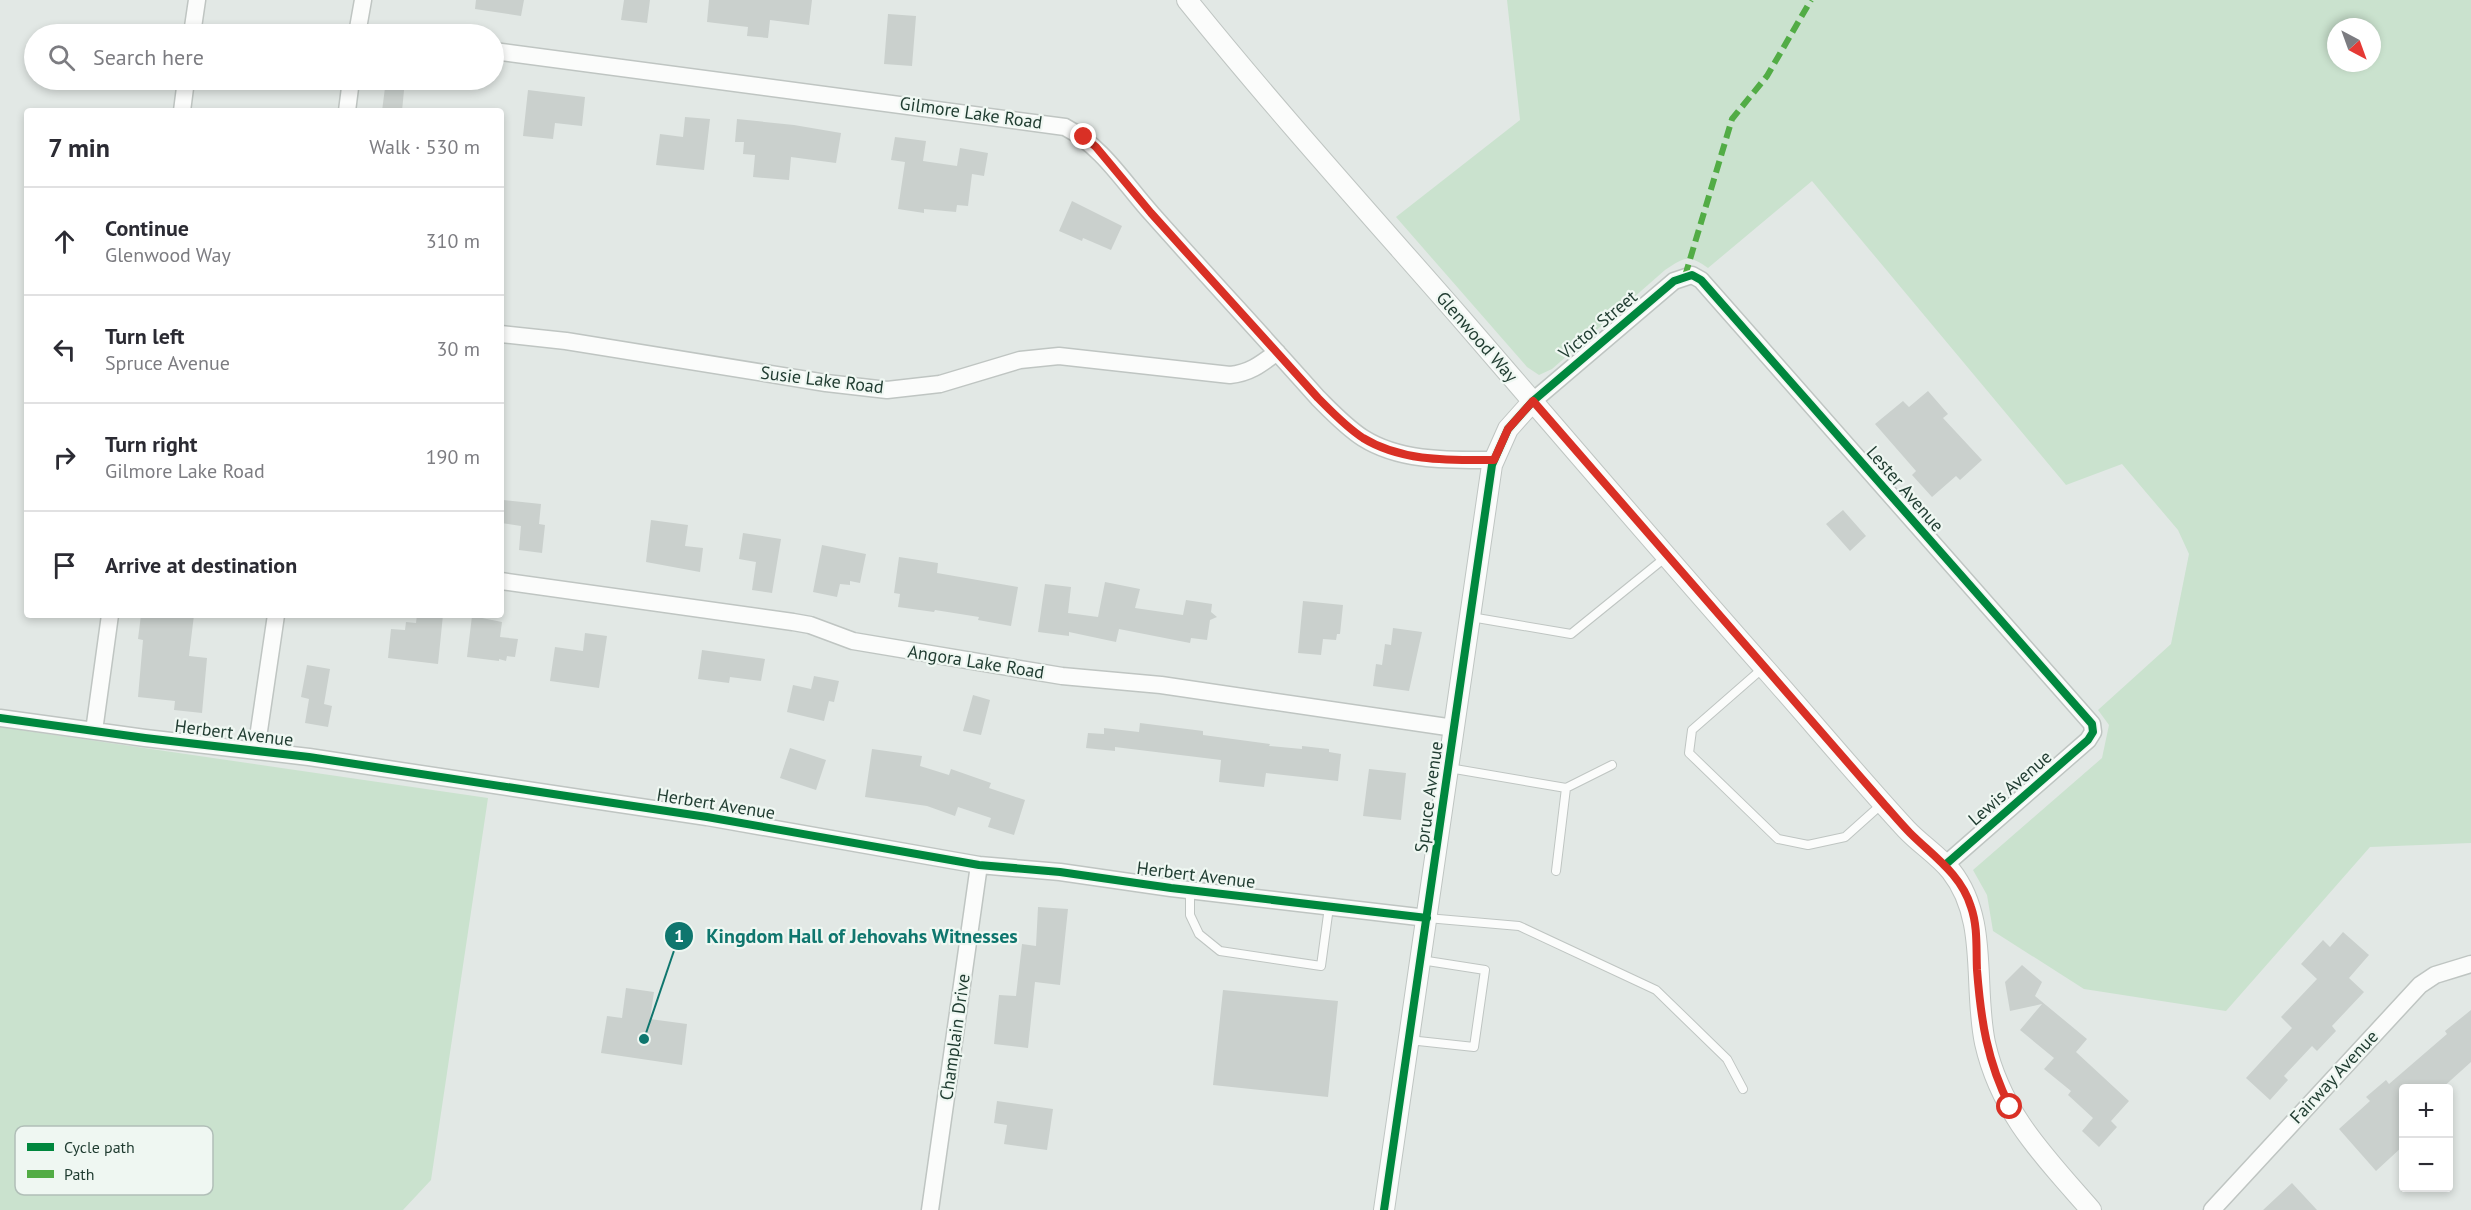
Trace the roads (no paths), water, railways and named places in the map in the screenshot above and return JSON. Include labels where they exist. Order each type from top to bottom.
[{"type":"street","points":[[193,24],[197,0]]},
{"type":"street","points":[[361,24],[363,0]]},
{"type":"street","name":"Glenwood Way","points":[[1187,0],[1667,556],[1883,803],[1910,833],[1945,865],[1961,886],[1971,906],[1976,930],[1980,1008],[1985,1042],[1995,1078],[2030,1140],[2091,1210]]},
{"type":"street","name":"Gilmore Lake Road","points":[[504,52],[1045,122],[1065,127],[1084,137],[1096,147],[1151,213],[1277,352],[1340,420],[1362,438],[1384,449],[1437,460],[1494,460]]},
{"type":"street","points":[[182,108],[185,90]]},
{"type":"street","points":[[347,108],[350,90]]},
{"type":"street","name":"Lester Avenue","points":[[1685,276],[1692,275],[1709,289],[2092,724],[2093,732]]},
{"type":"street","name":"Victor Street","points":[[1533,401],[1663,289],[1685,276]]},
{"type":"street","name":"Susie Lake Road","points":[[504,334],[826,383],[887,390],[940,384],[1020,360],[1059,356],[1221,374],[1245,374],[1277,352]]},
{"type":"street","name":"Spruce Avenue","points":[[1384,1210],[1494,460],[1508,429],[1533,401]]},
{"type":"street","name":"Angora Lake Road","points":[[504,581],[793,622],[810,625],[853,641],[1050,674],[1161,686],[1454,728]]},
{"type":"street","points":[[94,731],[110,618]]},
{"type":"street","points":[[256,751],[276,618]]},
{"type":"street","name":"Herbert Avenue","points":[[0,718],[256,751],[707,817],[979,865],[1060,872],[1427,918]]},
{"type":"street","name":"Lewis Avenue","points":[[1945,865],[2088,740],[2093,732]]},
{"type":"street","name":"Champlain Drive","points":[[930,1210],[979,865]]},
{"type":"street","name":"Fairway Avenue","points":[[2212,1210],[2420,985],[2435,975],[2471,964]]},
{"type":"lane","points":[[1470,617],[1571,634],[1667,556]]},
{"type":"lane","points":[[1764,667],[1692,730],[1689,753],[1778,839],[1808,845],[1845,837],[1883,803]]},
{"type":"lane","points":[[1448,768],[1566,788],[1612,765]]},
{"type":"lane","points":[[1556,871],[1566,788]]},
{"type":"lane","points":[[1190,890],[1190,915],[1199,934],[1220,951],[1321,966],[1329,907]]},
{"type":"lane","points":[[1427,918],[1519,926],[1656,990],[1727,1059],[1743,1089]]},
{"type":"lane","points":[[1409,1040],[1474,1047],[1485,970],[1420,960]]},
{"type":"place","name":"Kingdom Hall of Jehovahs Witnesses","points":[[644,1039]]}]
